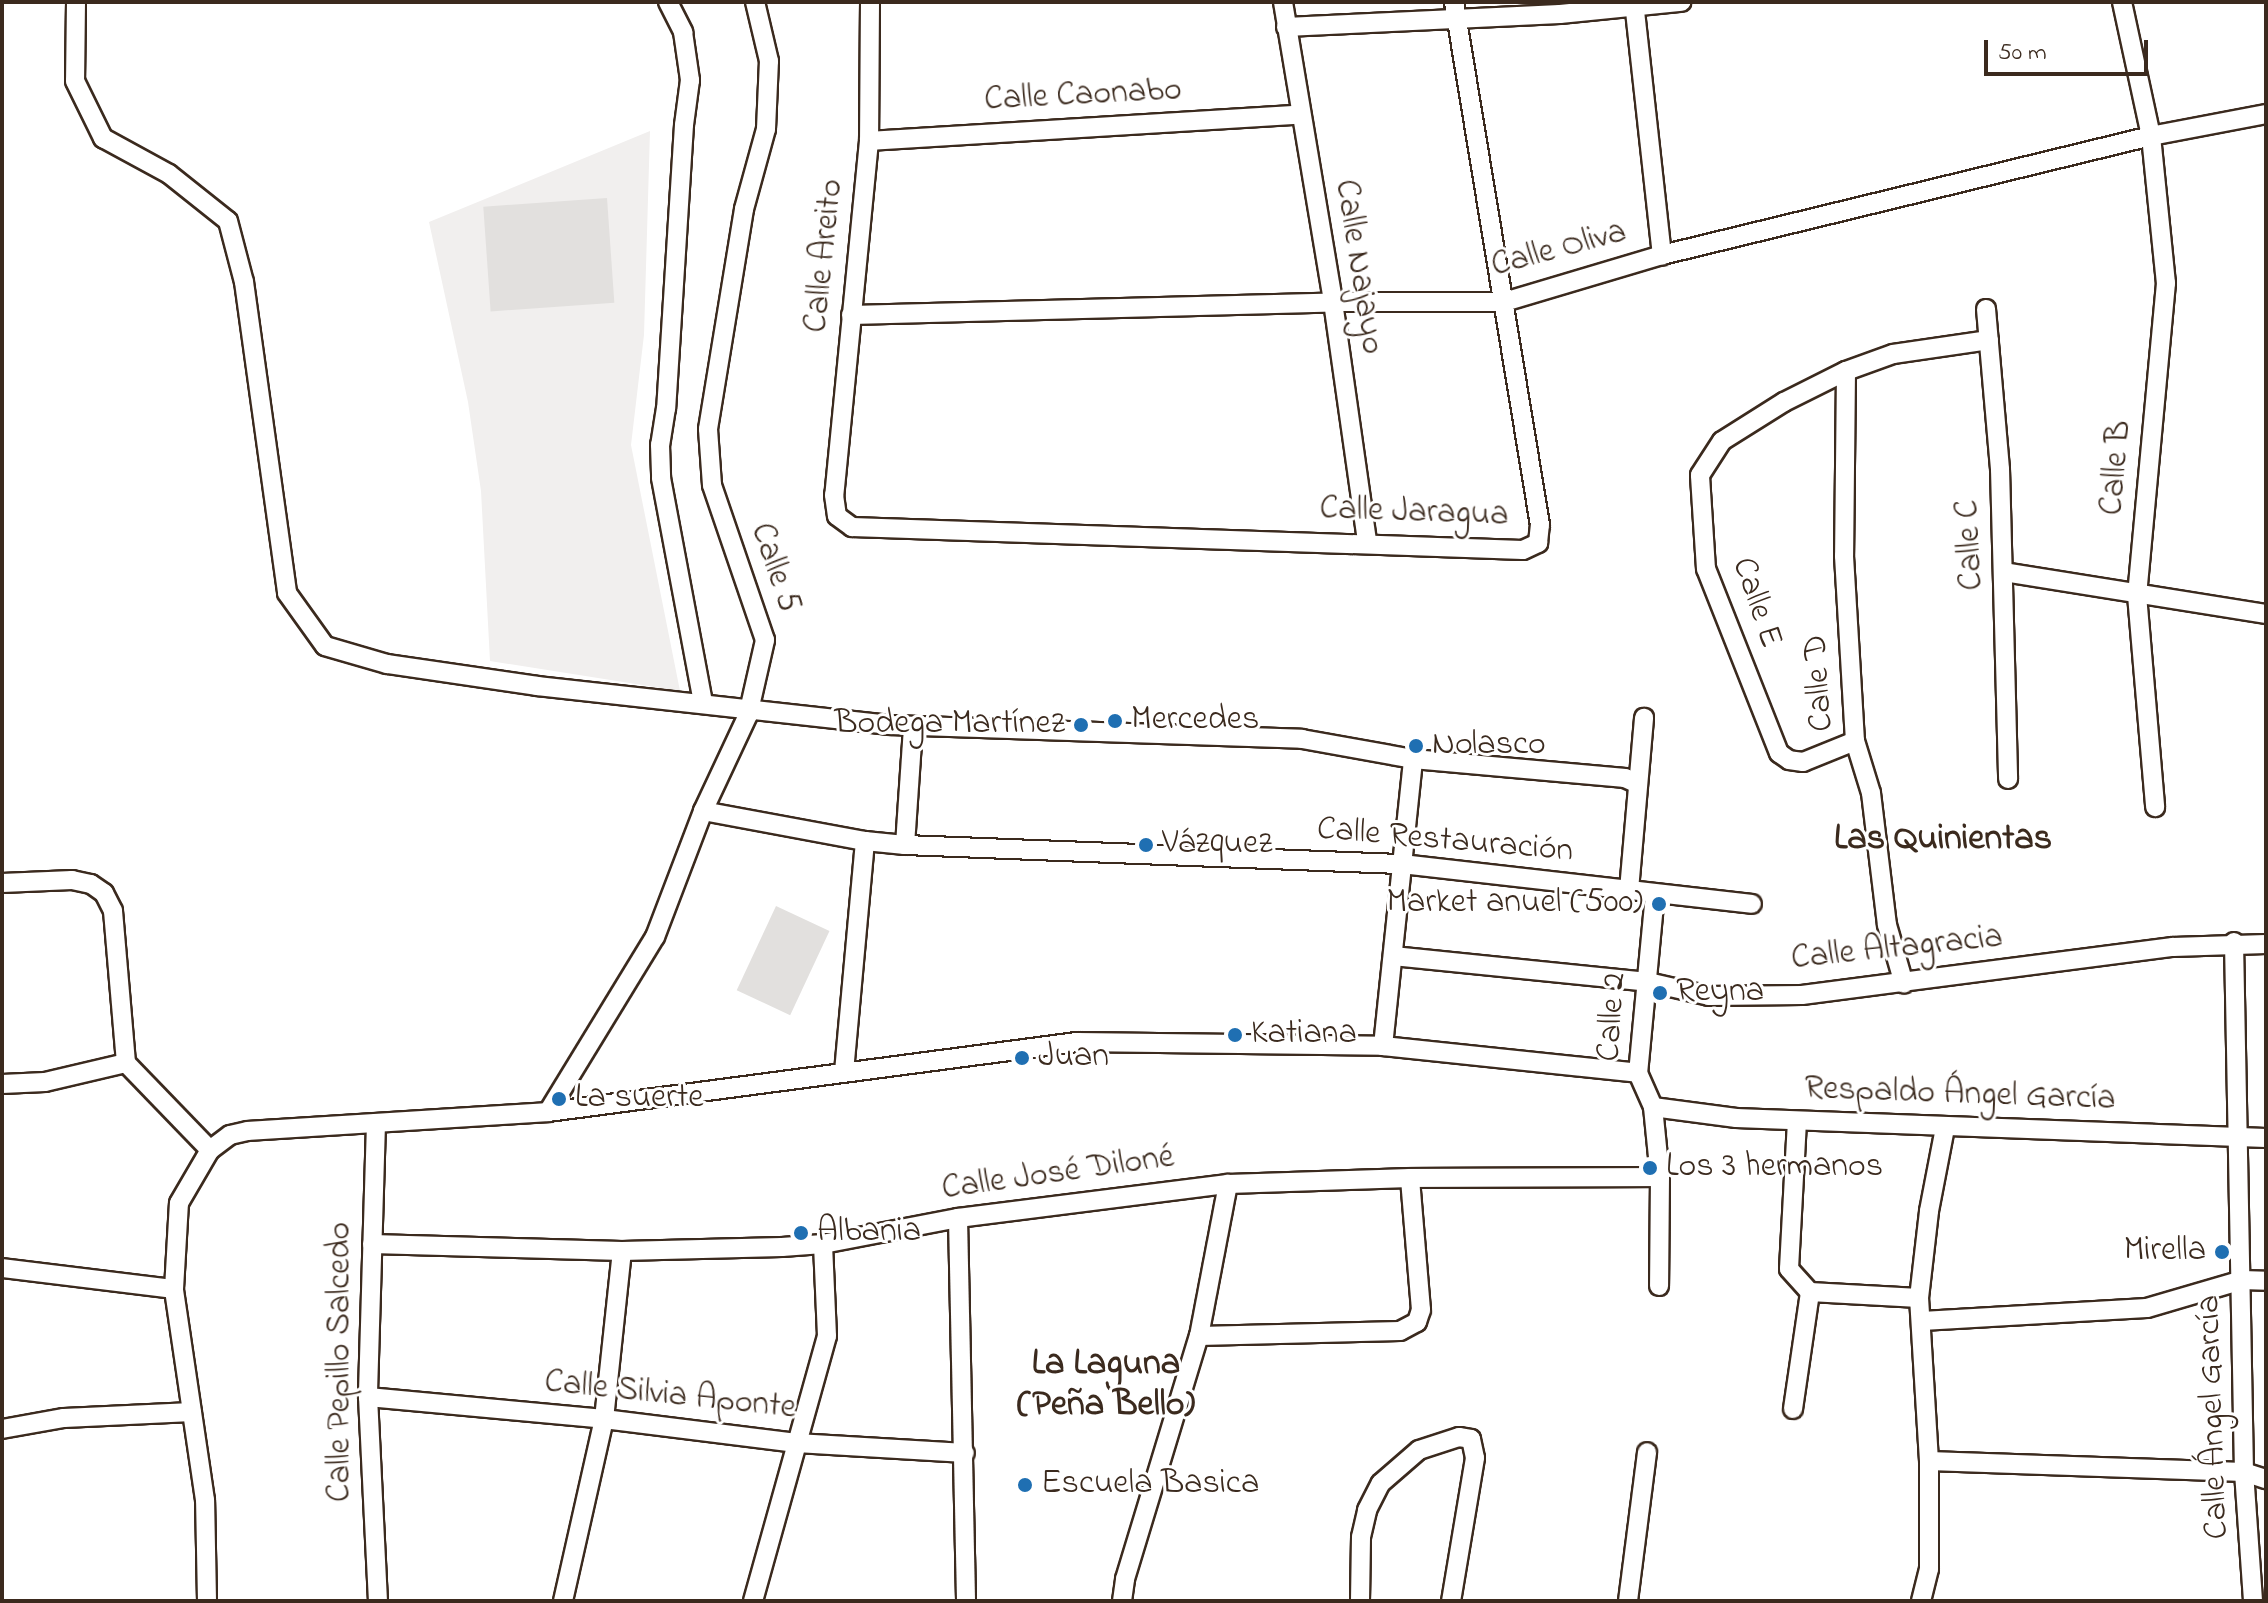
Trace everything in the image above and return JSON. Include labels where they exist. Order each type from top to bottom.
[{"type":"street","points":[[76,2],[75,81],[103,138],[169,174],[228,221],[244,282],[287,593],[325,646],[387,664],[537,686],[913,727],[1302,739],[1413,759],[1625,778],[1638,784]]},
{"type":"street","points":[[668,2],[683,32],[690,80],[684,125],[666,408],[660,445],[661,478],[703,703]]},
{"type":"street","name":"Calle 5","points":[[548,1112],[655,937],[703,811],[749,708],[765,640],[712,485],[708,429],[744,209],[766,129],[769,61],[755,2]]},
{"type":"street","name":"Calle Areito","points":[[837,516],[834,495],[869,141],[870,2]]},
{"type":"street","name":"Calle Najayo","points":[[1283,2],[1333,302],[1367,542]]},
{"type":"street","points":[[1286,27],[1456,9],[1681,2]]},
{"type":"street","name":"Calle B","points":[[2122,2],[2151,136],[2166,283],[2137,595],[2155,807]]},
{"type":"street","points":[[1635,5],[1662,255]]},
{"type":"street","name":"Calle Jaragua","points":[[837,516],[852,527],[1367,542],[1523,550],[1538,543],[1540,525],[1456,9]]},
{"type":"street","name":"Calle Oliva","points":[[851,315],[1333,302],[1504,302],[1662,255],[2151,136],[2266,114]]},
{"type":"street","name":"Calle Caonabo","points":[[869,141],[1300,115]]},
{"type":"street","name":"Calle C","points":[[1986,309],[2004,572],[2008,779]]},
{"type":"street","name":"Calle E","points":[[1855,741],[1803,762],[1789,760],[1779,753],[1706,569],[1700,475],[1722,441],[1784,402],[1846,371],[1893,354],[1989,340]]},
{"type":"street","name":"Calle D","points":[[1846,371],[1844,556],[1855,741],[1871,793],[1887,925],[1904,984]]},
{"type":"street","points":[[2004,572],[2266,614]]},
{"type":"street","points":[[1629,890],[1640,796],[1638,784],[1644,718]]},
{"type":"street","points":[[905,845],[913,727]]},
{"type":"street","points":[[1383,1046],[1413,759]]},
{"type":"street","name":"Calle Restauración","points":[[703,811],[865,841],[905,845],[1402,864],[1752,904]]},
{"type":"street","points":[[844,1072],[865,841]]},
{"type":"street","points":[[2,883],[72,880],[91,884],[104,893],[113,911],[126,1063],[210,1150]]},
{"type":"street","name":"Calle 2","points":[[1655,894],[1638,1073],[1653,1107],[1660,1177],[1659,1286]]},
{"type":"street","name":"Calle Altagracia","points":[[1393,956],[1648,982],[1709,996],[1802,995],[2173,947],[2234,942],[2266,944]]},
{"type":"street","name":"Calle Ángel García","points":[[2234,942],[2244,1472],[2253,1601]]},
{"type":"street","points":[[207,1601],[205,1500],[174,1289],[179,1203],[210,1150],[230,1135],[248,1131],[548,1112],[1077,1042],[1383,1046],[1638,1073]]},
{"type":"street","points":[[2,1084],[45,1082],[126,1063]]},
{"type":"street","name":"Respaldo Ángel García","points":[[1653,1107],[1736,1118],[2266,1138]]},
{"type":"street","points":[[1797,1121],[1789,1269],[1810,1292],[1919,1298]]},
{"type":"street","name":"Calle Pepillo Salcedo","points":[[376,1123],[368,1397],[378,1601]]},
{"type":"street","points":[[1921,1601],[1929,1569],[1929,1461],[1919,1298],[1929,1211],[1945,1128]]},
{"type":"street","name":"Calle José Diloné","points":[[372,1244],[622,1251],[823,1244],[958,1218],[1228,1184],[1410,1178],[1660,1177]]},
{"type":"street","points":[[1199,1336],[1400,1331],[1417,1322],[1421,1310],[1410,1178]]},
{"type":"street","points":[[1122,1601],[1125,1579],[1199,1336],[1228,1184]]},
{"type":"street","points":[[958,1218],[966,1601]]},
{"type":"street","points":[[753,1601],[827,1336],[823,1244]]},
{"type":"street","points":[[563,1601],[604,1419],[622,1251]]},
{"type":"street","points":[[2,1268],[174,1289]]},
{"type":"street","points":[[1922,1321],[2147,1308],[2242,1280],[2266,1281]]},
{"type":"street","points":[[1793,1409],[1810,1292]]},
{"type":"street","name":"Calle Silvia Aponte","points":[[368,1397],[604,1419],[797,1443],[965,1453]]},
{"type":"street","points":[[2,1429],[64,1418],[192,1412]]},
{"type":"street","points":[[1360,1601],[1361,1537],[1367,1510],[1381,1483],[1419,1450],[1459,1437],[1471,1439],[1475,1458],[1451,1601]]},
{"type":"street","points":[[1628,1601],[1647,1452]]},
{"type":"street","points":[[1929,1461],[2244,1472],[2266,1479]]},
{"type":"shaded area","points":[[650,131],[644,335],[631,445],[680,691],[490,661],[481,491],[468,402],[429,222]]},
{"type":"shaded area","points":[[607,198],[614,303],[491,311],[483,207]]},
{"type":"shaded area","points":[[776,906],[829,931],[790,1015],[737,990]]},
{"type":"place","name":"Mercedes","points":[[1115,721]]},
{"type":"place","name":"Bodega Martínez","points":[[1081,725]]},
{"type":"place","name":"Nolasco","points":[[1416,746]]},
{"type":"place","name":"Vázquez","points":[[1146,845]]},
{"type":"place","name":"Market anuel (500)","points":[[1659,904]]},
{"type":"place","name":"Reyna","points":[[1660,993]]},
{"type":"place","name":"Katiana","points":[[1235,1035]]},
{"type":"place","name":"Juan","points":[[1022,1058]]},
{"type":"place","name":"La suerte","points":[[559,1099]]},
{"type":"place","name":"Los 3 hermanos","points":[[1650,1168]]},
{"type":"place","name":"Albania","points":[[801,1233]]},
{"type":"place","name":"Mirella","points":[[2222,1252]]},
{"type":"place","name":"Escuela Basica","points":[[1025,1485]]},
{"type":"district","name":"Las Quinientas","points":[[1943,840]]},
{"type":"district","name":"La Laguna (Peña Bello)","points":[[1106,1384]]}]
